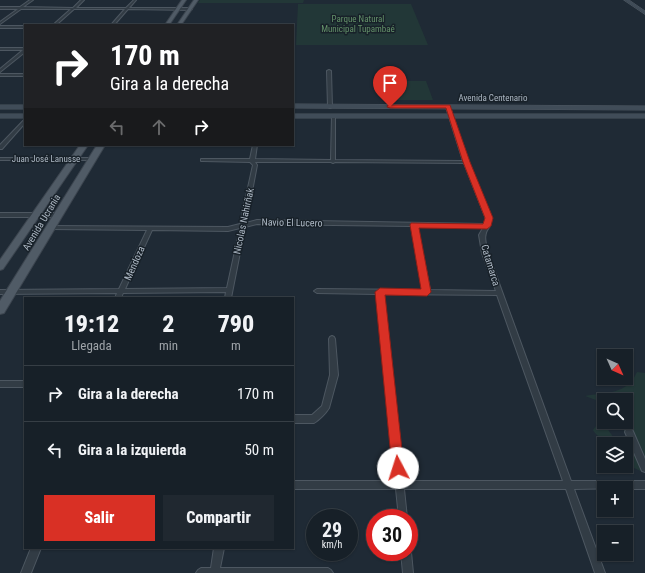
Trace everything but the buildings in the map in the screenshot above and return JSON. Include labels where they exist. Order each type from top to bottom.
[{"type":"main road","points":[[168,24],[184,0]]},
{"type":"main road","points":[[181,24],[196,0]]},
{"type":"main road","points":[[626,0],[645,13]]},
{"type":"main road","name":"Avenida Centenario","points":[[294,106],[645,108]]},
{"type":"main road","points":[[0,107],[24,107]]},
{"type":"main road","points":[[553,107],[559,116]]},
{"type":"main road","points":[[0,116],[24,116]]},
{"type":"main road","name":"Avenida Centenario","points":[[294,116],[645,116]]},
{"type":"main road","name":"Avenida Ucrania","points":[[0,266],[83,146]]},
{"type":"main road","name":"Avenida Ucrania","points":[[0,310],[100,146]]},
{"type":"street","points":[[0,23],[32,0]]},
{"type":"street","points":[[55,24],[83,0]]},
{"type":"street","points":[[113,24],[135,0]]},
{"type":"street","points":[[0,8],[191,9]]},
{"type":"street","points":[[0,27],[24,27]]},
{"type":"street","points":[[0,48],[24,49]]},
{"type":"street","points":[[0,70],[24,50]]},
{"type":"street","points":[[329,71],[330,106]]},
{"type":"street","points":[[0,75],[24,75]]},
{"type":"street","points":[[434,107],[437,116]]},
{"type":"street","name":"Catamarca","points":[[448,107],[466,162],[489,218],[482,235],[484,253],[600,573]]},
{"type":"street","points":[[333,116],[333,162]]},
{"type":"street","points":[[0,148],[24,122]]},
{"type":"street","name":"Nicolas Nahirñak","points":[[228,297],[255,165],[252,161],[255,146]]},
{"type":"street","name":"Juan José Lanusse","points":[[0,159],[92,159]]},
{"type":"street","points":[[203,160],[466,162]]},
{"type":"street","points":[[0,215],[57,215]]},
{"type":"street","name":"Navio El Lucero","points":[[51,227],[228,229],[257,222],[487,226]]},
{"type":"street","points":[[414,225],[427,292]]},
{"type":"street","name":"Mendoza","points":[[119,297],[150,228]]},
{"type":"street","points":[[0,292],[229,290]]},
{"type":"street","points":[[317,291],[499,293]]},
{"type":"street","points":[[380,292],[401,509]]},
{"type":"street","points":[[294,419],[314,419],[325,408],[334,375],[332,339]]},
{"type":"street","points":[[0,384],[24,384]]},
{"type":"street","points":[[629,432],[645,468]]},
{"type":"street","points":[[294,485],[645,485]]},
{"type":"street","points":[[26,573],[36,549]]},
{"type":"street","points":[[215,573],[219,549]]},
{"type":"street","points":[[407,561],[408,573]]},
{"type":"street","points":[[201,573],[328,573]]},
{"type":"green space","points":[[200,0],[304,0],[303,3],[198,3]]},
{"type":"green space","name":"Parque Natural Municipal Tupambaé","points":[[298,4],[411,4],[428,45],[296,45]]},
{"type":"green space","points":[[391,81],[426,81],[433,100],[396,100]]},
{"type":"green space","points":[[637,372],[645,373],[645,473],[634,468],[633,437],[627,437],[623,429],[633,429],[633,393],[608,393],[622,389],[628,385],[633,385],[633,379]]},
{"type":"green space","points":[[597,394],[597,400],[585,396]]},
{"type":"green space","points":[[596,426],[597,429],[607,429],[613,437],[600,437],[593,430]]},
{"type":"route","points":[[390,107],[448,107],[466,162],[489,218],[486,223],[487,226],[414,225],[427,292],[380,292],[398,468]]}]
